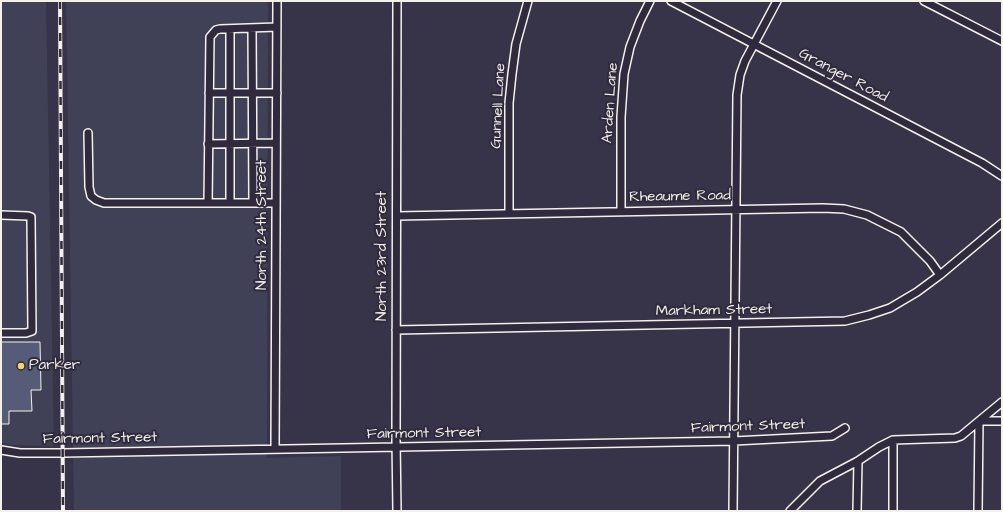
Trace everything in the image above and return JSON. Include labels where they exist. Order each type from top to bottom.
[{"type":"street","name":"North 24th Street","points":[[275,450],[277,1]]},
{"type":"street","name":"North 23rd Street","points":[[397,1],[397,511]]},
{"type":"street","name":"Gunnell Lane","points":[[509,214],[509,103],[516,44],[528,1]]},
{"type":"street","name":"Arden Lane","points":[[621,212],[621,117],[624,74],[630,47],[650,1]]},
{"type":"street","name":"Granger Road","points":[[671,1],[982,163],[1002,176]]},
{"type":"street","points":[[734,511],[737,95],[740,75],[745,61],[777,1]]},
{"type":"street","points":[[924,1],[1002,41]]},
{"type":"street","points":[[208,203],[210,37],[216,30],[230,28],[277,27]]},
{"type":"street","points":[[230,28],[230,203]]},
{"type":"street","points":[[252,28],[253,203]]},
{"type":"street","points":[[209,93],[277,93]]},
{"type":"street","points":[[88,133],[89,188],[92,196],[96,200],[104,202],[276,203]]},
{"type":"street","points":[[208,144],[276,143]]},
{"type":"street","name":"Rheaume Road","points":[[396,216],[736,209],[844,209],[867,215],[901,232],[930,261],[940,275]]},
{"type":"street","points":[[1,215],[32,217],[32,331],[26,333],[1,333]]},
{"type":"street","name":"Markham Street","points":[[396,330],[845,321],[890,308],[917,292],[940,275],[1002,223]]},
{"type":"street","points":[[791,511],[820,481],[858,461],[879,446],[893,440],[955,438],[961,436],[1002,402]]},
{"type":"street","points":[[979,421],[1002,421]]},
{"type":"street","points":[[978,511],[979,421]]},
{"type":"street","name":"Fairmont Street","points":[[1,450],[24,453],[63,453],[734,441],[832,436],[845,428]]},
{"type":"street","points":[[893,440],[893,511]]},
{"type":"street","points":[[857,511],[858,461]]},
{"type":"shaded area","points":[[1,1],[46,1],[54,446],[13,445],[1,443]]},
{"type":"shaded area","points":[[66,1],[268,1],[267,458],[341,456],[341,511],[74,511]]},
{"type":"building","name":"Parker","points":[[1,342],[40,342],[41,390],[31,390],[32,411],[9,411],[9,424],[1,424]]},
{"type":"railway","points":[[60,1],[63,511]]},
{"type":"place","name":"Parker","points":[[21,366]]}]
